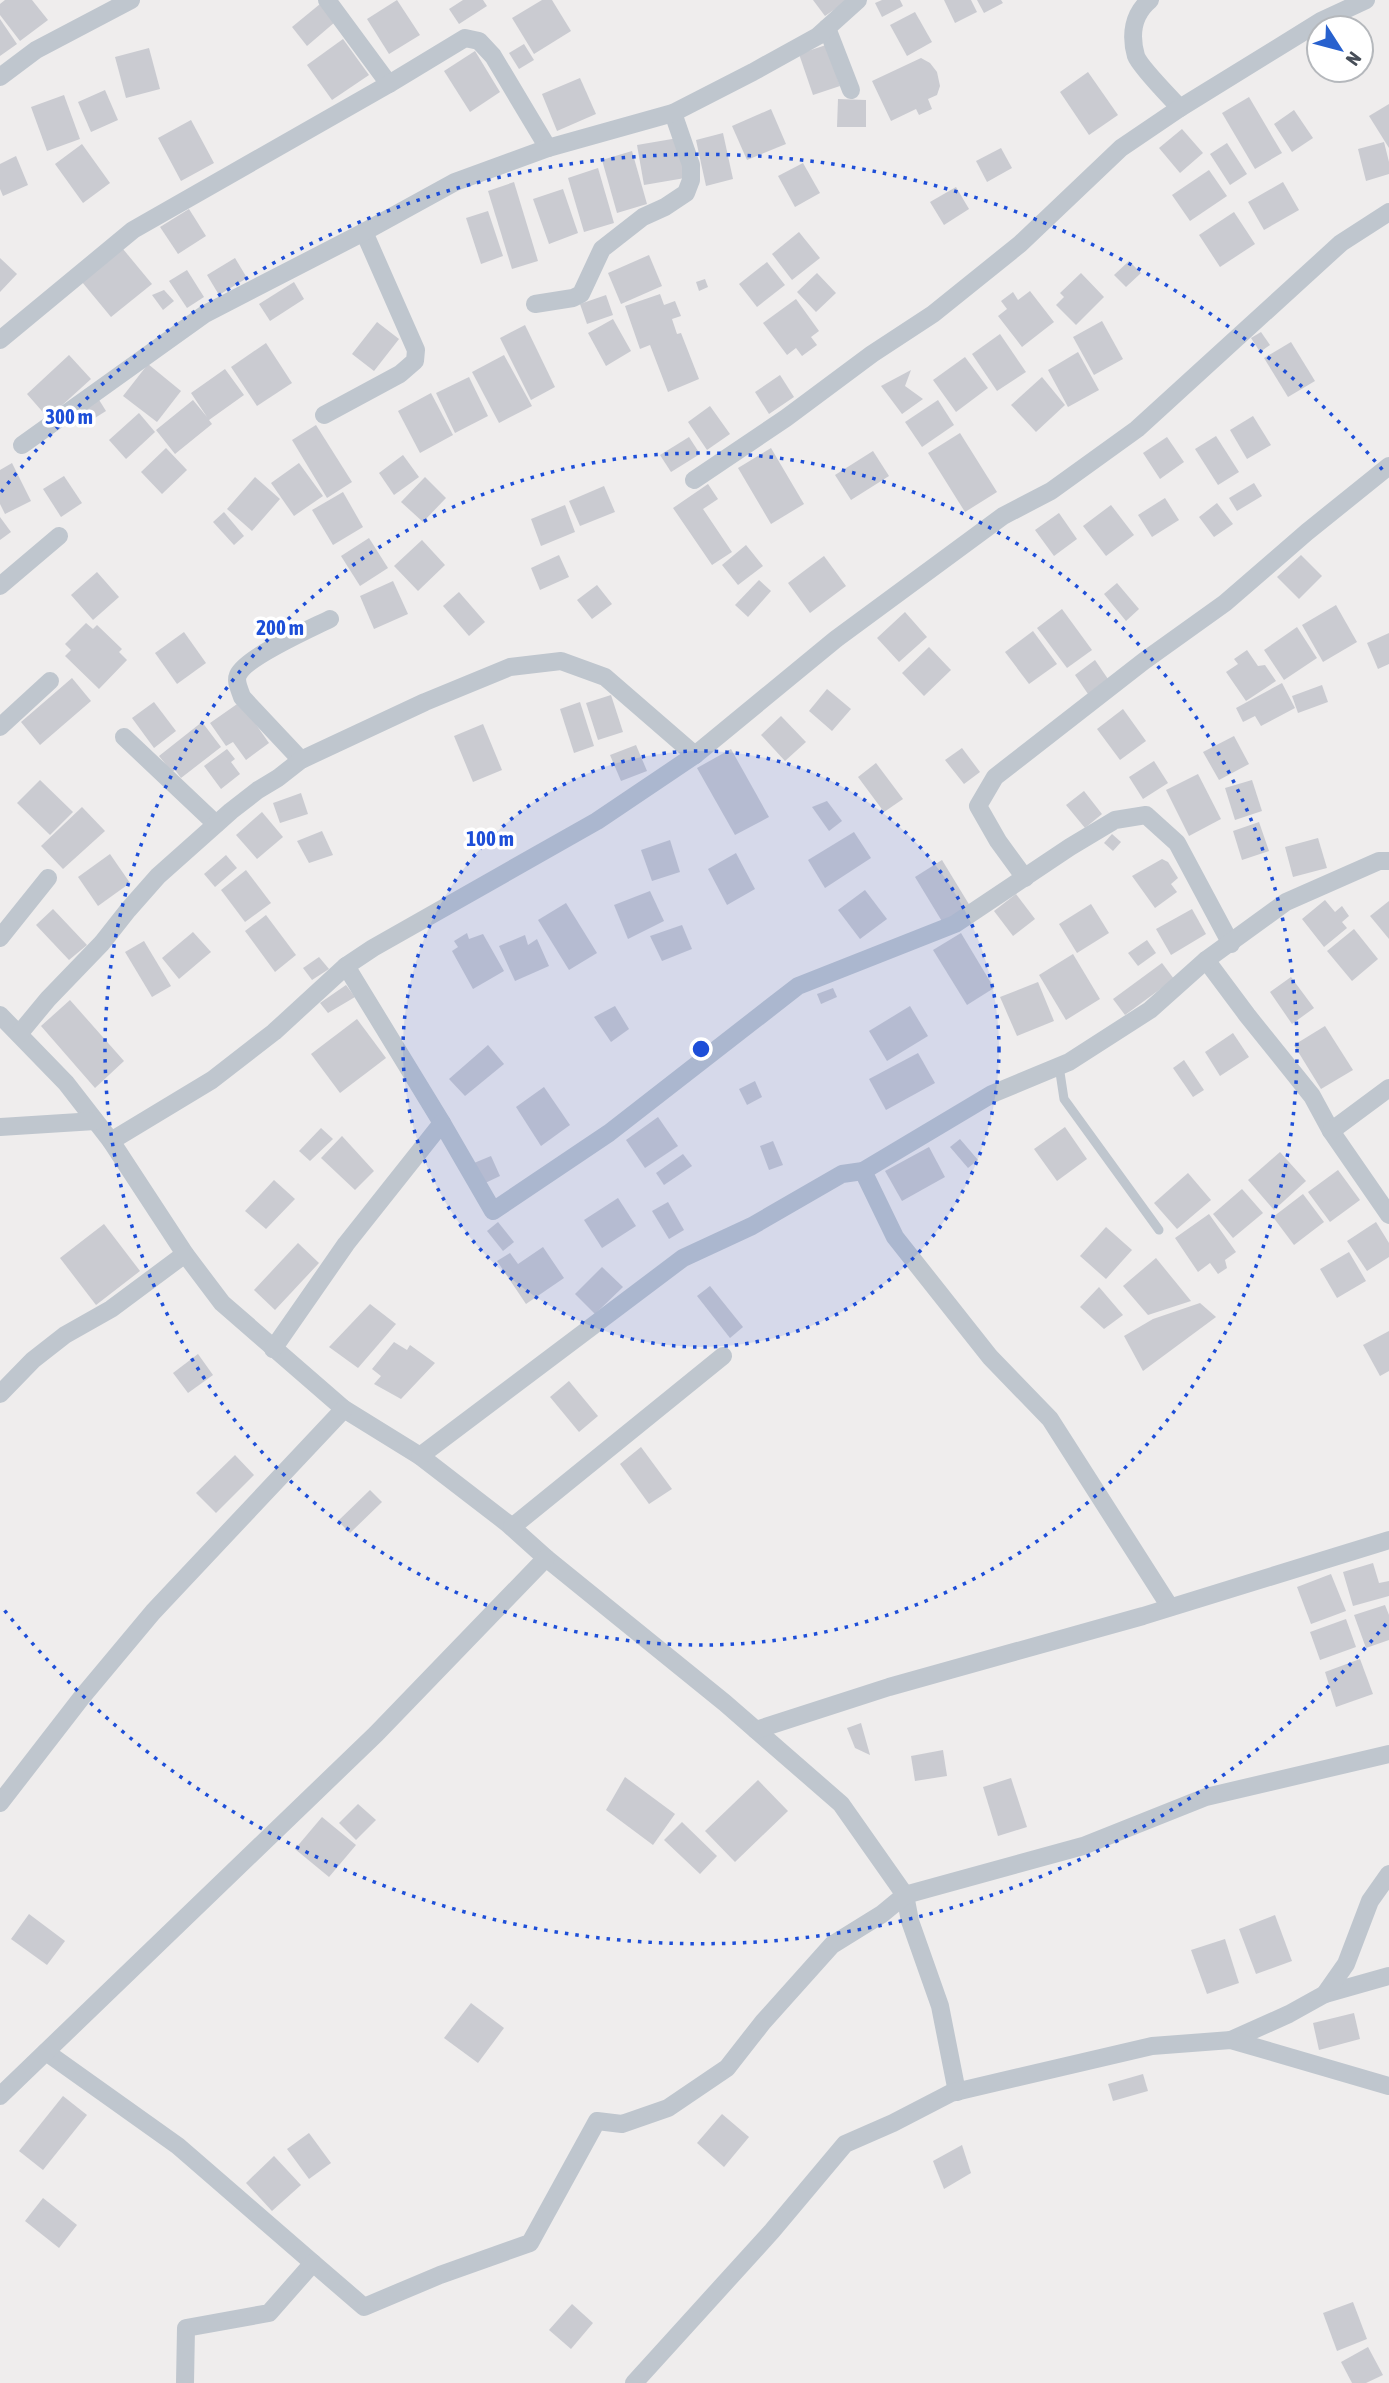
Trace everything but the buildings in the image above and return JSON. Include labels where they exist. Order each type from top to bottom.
[{"type":"street","points":[[0,77],[36,50],[131,0]]},
{"type":"street","points":[[327,0],[389,84]]},
{"type":"street","points":[[22,446],[205,314],[455,182],[548,148],[673,113],[818,36],[858,0]]},
{"type":"street","points":[[1150,0],[1136,15],[1133,31],[1137,58],[1180,108]]},
{"type":"street","points":[[694,480],[933,314],[1020,244],[1121,148],[1180,108],[1321,21],[1366,0]]},
{"type":"street","points":[[827,28],[851,90]]},
{"type":"street","points":[[0,340],[133,230],[465,38],[479,41],[493,55],[548,148]]},
{"type":"street","points":[[535,304],[573,298],[581,294],[602,249],[643,217],[686,193],[691,180],[691,164],[673,113]]},
{"type":"street","points":[[111,1141],[212,1080],[274,1032],[346,966],[385,941],[597,821],[695,755],[836,639],[1003,516],[1051,491],[1137,429],[1341,243],[1389,212]]},
{"type":"street","points":[[324,415],[400,374],[415,361],[416,350],[364,232]]},
{"type":"street","points":[[1025,877],[998,841],[978,806],[995,778],[1144,660],[1225,603],[1389,466]]},
{"type":"street","points":[[0,586],[59,536]]},
{"type":"street","points":[[300,760],[242,697],[237,684],[238,674],[250,662],[330,619]]},
{"type":"street","points":[[19,1034],[48,999],[102,943],[158,876],[216,824],[300,760],[425,702],[510,667],[561,661],[605,677],[695,755]]},
{"type":"street","points":[[0,727],[50,681]]},
{"type":"street","points":[[124,737],[216,824]]},
{"type":"street","points":[[346,966],[493,1211],[609,1133],[798,986],[955,925],[1115,820],[1146,815],[1177,843],[1231,944]]},
{"type":"street","points":[[420,1456],[683,1258],[752,1226],[842,1174],[863,1171],[992,1094],[1069,1062],[1150,1010],[1206,960],[1286,902],[1379,861],[1389,861]]},
{"type":"street","points":[[0,937],[48,878]]},
{"type":"street","points":[[1206,960],[1312,1096],[1331,1131],[1389,1215]]},
{"type":"street","points":[[0,1015],[66,1083],[111,1141],[185,1254],[222,1303],[344,1409],[420,1456],[512,1527],[545,1558],[756,1730],[841,1804],[905,1895],[910,1921],[940,2006],[957,2092]]},
{"type":"street","points":[[1331,1131],[1389,1088]]},
{"type":"street","points":[[0,1127],[95,1121]]},
{"type":"street","points":[[273,1349],[346,1244],[442,1123]]},
{"type":"street","points":[[863,1171],[895,1237],[990,1357],[1050,1419],[1170,1607]]},
{"type":"street","points":[[0,1394],[33,1360],[65,1335],[111,1309],[185,1254]]},
{"type":"street","points":[[512,1527],[723,1356]]},
{"type":"street","points":[[0,1803],[152,1612],[344,1409]]},
{"type":"street","points":[[756,1730],[889,1686],[1170,1607],[1389,1540]]},
{"type":"street","points":[[0,2096],[376,1734],[545,1558]]},
{"type":"street","points":[[46,2052],[177,2146],[364,2307],[440,2275],[530,2243],[597,2121],[622,2124],[668,2108],[727,2068],[763,2022],[832,1945],[882,1914],[905,1895],[1083,1846],[1206,1797],[1389,1754]]},
{"type":"street","points":[[1325,1994],[1346,1964],[1370,1901],[1389,1874]]},
{"type":"street","points":[[634,2383],[772,2231],[845,2144],[957,2092],[1152,2046],[1231,2040],[1289,2014],[1325,1994],[1389,1976]]},
{"type":"street","points":[[1231,2040],[1389,2086]]},
{"type":"street","points":[[186,2383],[186,2328],[269,2313],[313,2263]]},
{"type":"lane","points":[[1059,1066],[1064,1100],[1159,1230]]}]
